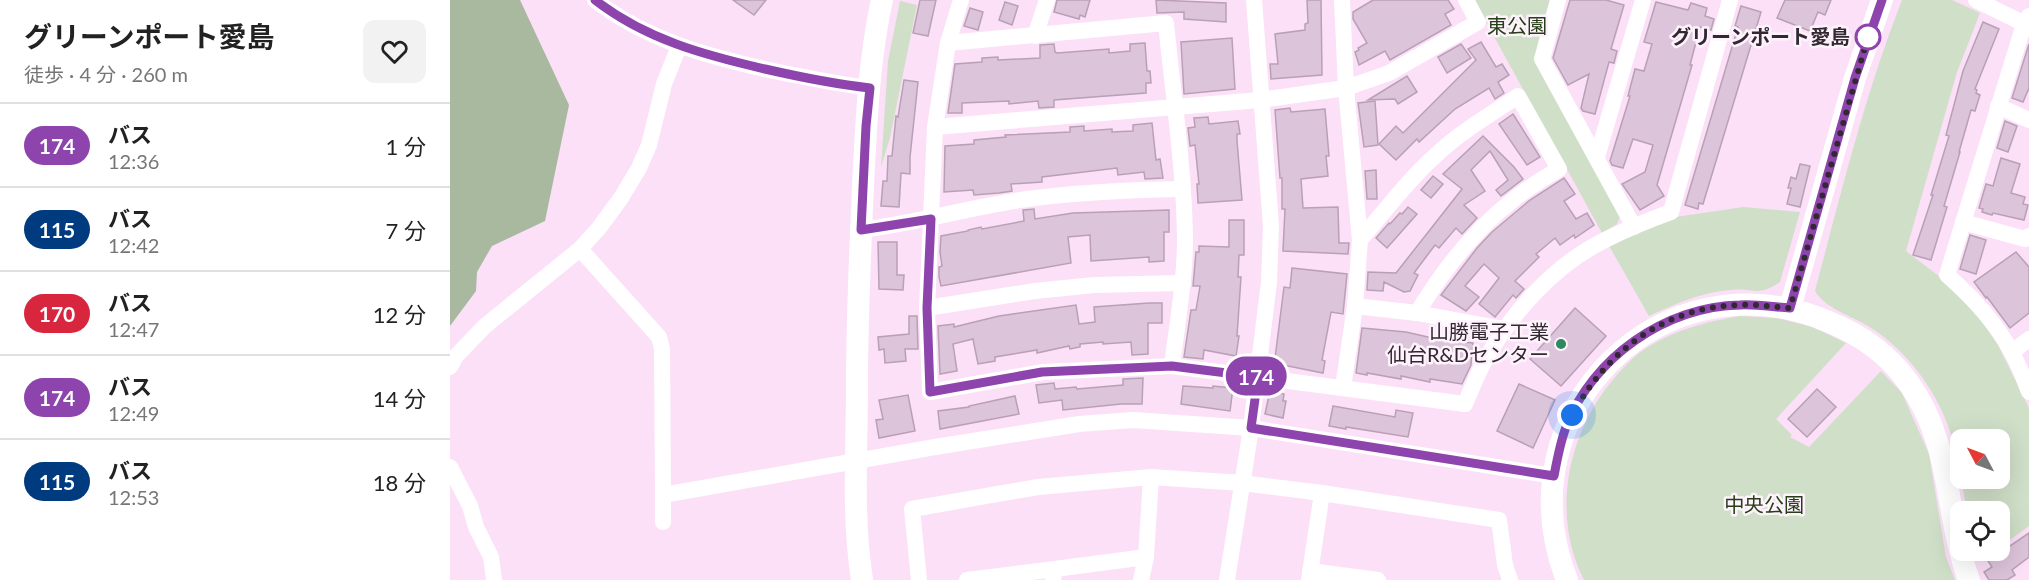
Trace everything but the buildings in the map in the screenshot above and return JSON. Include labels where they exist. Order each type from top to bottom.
[{"type":"street","points":[[595,0],[610,12],[679,46],[715,58],[831,84],[870,88]]},
{"type":"street","points":[[862,580],[857,549],[857,335],[866,126],[882,0]]},
{"type":"street","points":[[961,0],[948,42],[935,127],[927,308],[930,392],[1042,372],[1172,366],[1465,404],[1483,363],[1504,329],[1532,296],[1567,265],[1606,239],[1671,212],[1731,0]]},
{"type":"street","points":[[1035,36],[1047,0]]},
{"type":"street","points":[[1227,580],[1251,428],[1269,282],[1271,226],[1254,0]]},
{"type":"street","points":[[935,127],[1260,100],[1346,88],[1389,73],[1478,22],[1466,0]]},
{"type":"street","points":[[1558,0],[1542,59],[1634,227]]},
{"type":"street","points":[[1597,157],[1643,0]]},
{"type":"street","points":[[1790,308],[1855,78],[1882,0]]},
{"type":"street","points":[[1976,0],[2028,22],[1998,105],[1947,275],[1977,305],[2012,352],[2029,392]]},
{"type":"street","points":[[1343,388],[1355,306],[1360,240],[1346,88],[1345,2]]},
{"type":"street","points":[[948,42],[1166,23],[1185,239],[1183,283],[1172,366]]},
{"type":"street","points":[[450,367],[456,356],[485,326],[580,249],[621,198],[639,168],[649,145],[664,84],[679,46]]},
{"type":"street","points":[[1360,240],[1434,156],[1463,132],[1518,96],[1559,169],[1513,199],[1486,223],[1451,261],[1417,313]]},
{"type":"street","points":[[1998,105],[2029,120]]},
{"type":"street","points":[[861,230],[1027,200],[1134,190],[1182,189]]},
{"type":"street","points":[[1963,222],[2025,239],[2029,236]]},
{"type":"street","points":[[580,249],[659,337],[662,349],[663,522]]},
{"type":"street","points":[[927,308],[1035,291],[1094,285],[1183,283]]},
{"type":"street","points":[[1568,580],[1554,537],[1554,476],[1566,426],[1578,403],[1595,378],[1627,346],[1659,326],[1698,312],[1739,305],[1790,308],[1818,317],[1857,335],[1877,348],[1894,364],[1922,404],[1940,448],[1962,559],[1969,580]]},
{"type":"street","points":[[1355,306],[1417,313],[1504,329]]},
{"type":"street","points":[[2012,352],[2029,339]]},
{"type":"street","points":[[663,495],[857,460],[1079,424],[1133,420],[1251,428],[1554,476]]},
{"type":"street","points":[[450,467],[470,506],[476,526],[491,557],[494,580]]},
{"type":"street","points":[[1141,580],[1146,556],[1151,477]]},
{"type":"street","points":[[920,580],[912,509],[1038,487],[1151,477],[1242,483],[1498,520],[1505,565],[1510,580]]},
{"type":"street","points":[[1322,493],[1309,576],[1378,580]]},
{"type":"street","points":[[967,580],[1054,575],[1146,556]]},
{"type":"green space","points":[[450,0],[520,0],[569,105],[545,221],[492,246],[477,272],[476,291],[450,326]]},
{"type":"green space","name":"東公園","points":[[1474,0],[1552,0],[1535,60],[1621,214],[1617,224],[1602,233]]},
{"type":"green space","points":[[1902,0],[1952,0],[1980,13],[1957,72],[1906,251],[1940,277],[1978,316],[1998,345],[2029,408],[2029,526],[2010,540],[2010,501],[1965,501],[1963,489],[2010,489],[2010,429],[1950,429],[1950,432],[1932,392],[1910,361],[1883,336],[1825,303],[1815,291],[1865,108]]},
{"type":"green space","points":[[900,1],[917,5],[890,138],[881,167],[888,61]]},
{"type":"green space","points":[[1743,207],[1800,212],[1780,282],[1760,291],[1738,289],[1709,293],[1649,316],[1608,244],[1676,217]]},
{"type":"green space","name":"中央公園","points":[[1740,316],[1777,318],[1813,327],[1846,343],[1776,419],[1792,435],[1790,437],[1809,447],[1881,371],[1902,393],[1929,454],[1946,557],[1955,580],[1584,580],[1574,554],[1568,528],[1569,474],[1576,447],[1599,398],[1629,362],[1654,344],[1690,328]]},
{"type":"bus line","name":"174","points":[[595,0],[610,12],[648,33],[715,58],[831,84],[870,88],[861,230],[931,219],[927,308],[930,392],[1042,372],[1172,366],[1258,377],[1251,428],[1554,476],[1566,426],[1578,403],[1595,378],[1610,362],[1642,335],[1677,318],[1718,307],[1739,305],[1790,308],[1855,78],[1882,0]]},
{"type":"place","name":"グリーンポート愛島","points":[[1868,37]]},
{"type":"place","name":"山勝電子工業 仙台R&Dセンター","points":[[1561,344]]},
{"type":"route","points":[[1572,415],[1595,378],[1610,362],[1627,346],[1659,326],[1677,318],[1718,307],[1739,305],[1790,308],[1868,37]]}]
